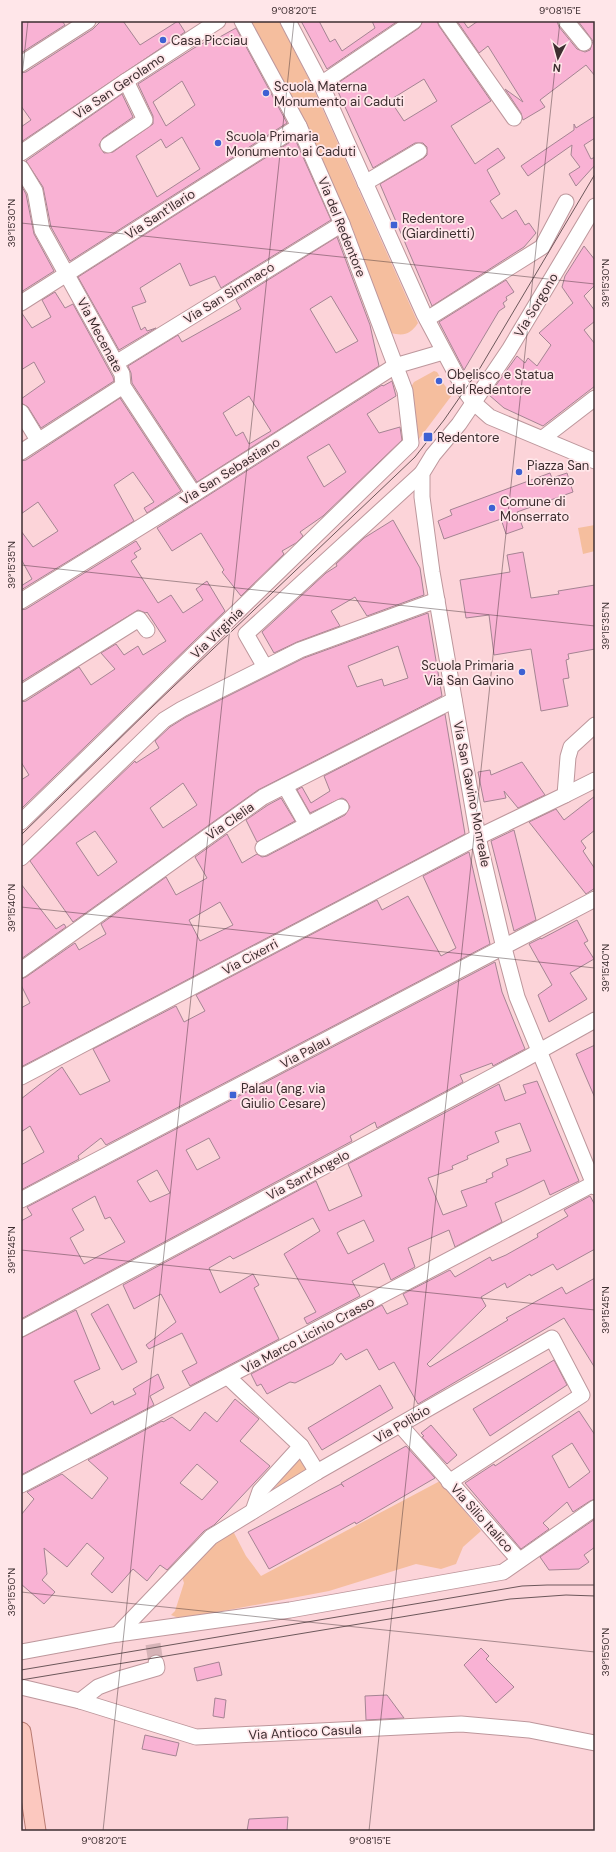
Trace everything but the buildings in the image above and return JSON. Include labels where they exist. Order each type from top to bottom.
[{"type":"main road","points":[[21,1732],[36,1831]]},
{"type":"street","points":[[21,64],[88,21]]},
{"type":"street","name":"Via San Gerolamo","points":[[21,153],[126,81],[218,21]]},
{"type":"street","name":"Via del Redentore","points":[[242,21],[299,126],[342,224],[405,390],[411,444]]},
{"type":"street","points":[[288,21],[321,84],[427,319],[443,352],[465,391],[473,402],[490,417],[595,461]]},
{"type":"street","points":[[321,84],[414,21]]},
{"type":"street","points":[[446,21],[514,118]]},
{"type":"street","points":[[566,21],[584,43]]},
{"type":"street","points":[[108,144],[145,120],[126,81]]},
{"type":"street","name":"Via Sant'Ilario","points":[[21,303],[299,126]]},
{"type":"street","points":[[365,183],[419,151]]},
{"type":"street","name":"Via Mecenate","points":[[21,168],[35,191],[42,230],[122,374],[123,386],[194,494]]},
{"type":"street","points":[[427,319],[542,247],[566,202]]},
{"type":"street","name":"Via Sorgono","points":[[473,402],[509,350],[595,206]]},
{"type":"street","name":"Via San Simmaco","points":[[116,363],[342,224]]},
{"type":"street","name":"Via San Sebastiano","points":[[21,601],[396,366],[443,352]]},
{"type":"street","points":[[21,452],[123,386]]},
{"type":"street","points":[[543,438],[595,398]]},
{"type":"street","points":[[422,473],[433,455],[459,424],[473,402]]},
{"type":"street","points":[[21,412],[38,440]]},
{"type":"street","name":"Via Virginia","points":[[21,822],[411,444]]},
{"type":"street","name":"Via Virginia","points":[[265,668],[246,634],[422,473]]},
{"type":"street","name":"Via San Gavino Monreale","points":[[422,473],[422,497],[437,600],[454,700],[478,837],[504,948],[517,997],[594,1185]]},
{"type":"street","points":[[21,858],[164,720],[182,709],[300,650],[437,600]]},
{"type":"street","points":[[21,693],[139,619],[147,630]]},
{"type":"street","name":"Via Clelia","points":[[21,970],[263,797],[454,700]]},
{"type":"street","points":[[564,795],[568,757],[571,747],[595,725]]},
{"type":"street","name":"Via Cixerri","points":[[21,1077],[478,837],[595,780]]},
{"type":"street","points":[[285,786],[307,825]]},
{"type":"street","points":[[263,848],[341,807]]},
{"type":"street","name":"Via Palau","points":[[21,1200],[595,899]]},
{"type":"street","name":"Via Sant'Angelo","points":[[21,1329],[539,1052],[595,1020]]},
{"type":"street","name":"Via Marco Licinio Crasso","points":[[21,1485],[594,1185]]},
{"type":"street","name":"Via Polibio","points":[[118,1634],[211,1537],[317,1472],[552,1338],[582,1395],[449,1482]]},
{"type":"street","points":[[228,1377],[301,1446],[317,1472]]},
{"type":"street","name":"Via Silio Italico","points":[[400,1425],[519,1560],[595,1508]]},
{"type":"street","points":[[253,1511],[260,1491],[301,1446]]},
{"type":"street","points":[[21,1652],[118,1634],[152,1637],[290,1610],[503,1572],[519,1560]]},
{"type":"street","points":[[80,1701],[98,1687],[157,1668],[156,1663]]},
{"type":"street","name":"Via Antioco Casula","points":[[21,1687],[80,1701],[196,1737],[461,1724],[529,1730],[595,1743]]},
{"type":"shaded area","points":[[248,21],[279,21],[311,83],[418,323],[406,334],[390,333],[352,227],[295,107]]},
{"type":"shaded area","points":[[434,371],[437,372],[440,377],[434,380],[437,386],[443,383],[452,395],[419,439],[411,387],[414,382]]},
{"type":"shaded area","points":[[595,525],[595,551],[583,554],[578,528]]},
{"type":"shaded area","points":[[300,1456],[309,1472],[270,1494]]},
{"type":"shaded area","points":[[440,1481],[481,1531],[463,1547],[456,1564],[441,1569],[416,1564],[329,1591],[181,1619],[171,1615],[175,1611],[184,1583],[182,1577],[214,1543],[233,1531],[246,1556],[261,1576]]},
{"type":"tunnel","points":[[153,1644],[156,1663]]},
{"type":"tram line","points":[[21,835],[152,707],[415,457],[444,420],[480,368],[595,174]]},
{"type":"tram line","points":[[21,1670],[522,1586],[595,1585]]},
{"type":"tram line","points":[[21,1680],[510,1599],[566,1595],[595,1596]]},
{"type":"place","name":"Casa Picciau","points":[[163,40]]},
{"type":"place","name":"Scuola Materna Monumento ai Caduti","points":[[266,93]]},
{"type":"place","name":"Scuola Primaria Monumento ai Caduti","points":[[218,143]]},
{"type":"place","name":"Redentore (Giardinetti)","points":[[394,225]]},
{"type":"place","name":"Obelisco e Statua del Redentore","points":[[439,381]]},
{"type":"place","name":"Redentore","points":[[428,437]]},
{"type":"place","name":"Piazza San Lorenzo","points":[[519,472]]},
{"type":"place","name":"Comune di Monserrato","points":[[492,508]]},
{"type":"place","name":"Scuola Primaria Via San Gavino","points":[[522,672]]},
{"type":"place","name":"Palau (ang. via Giulio Cesare)","points":[[233,1095]]}]
